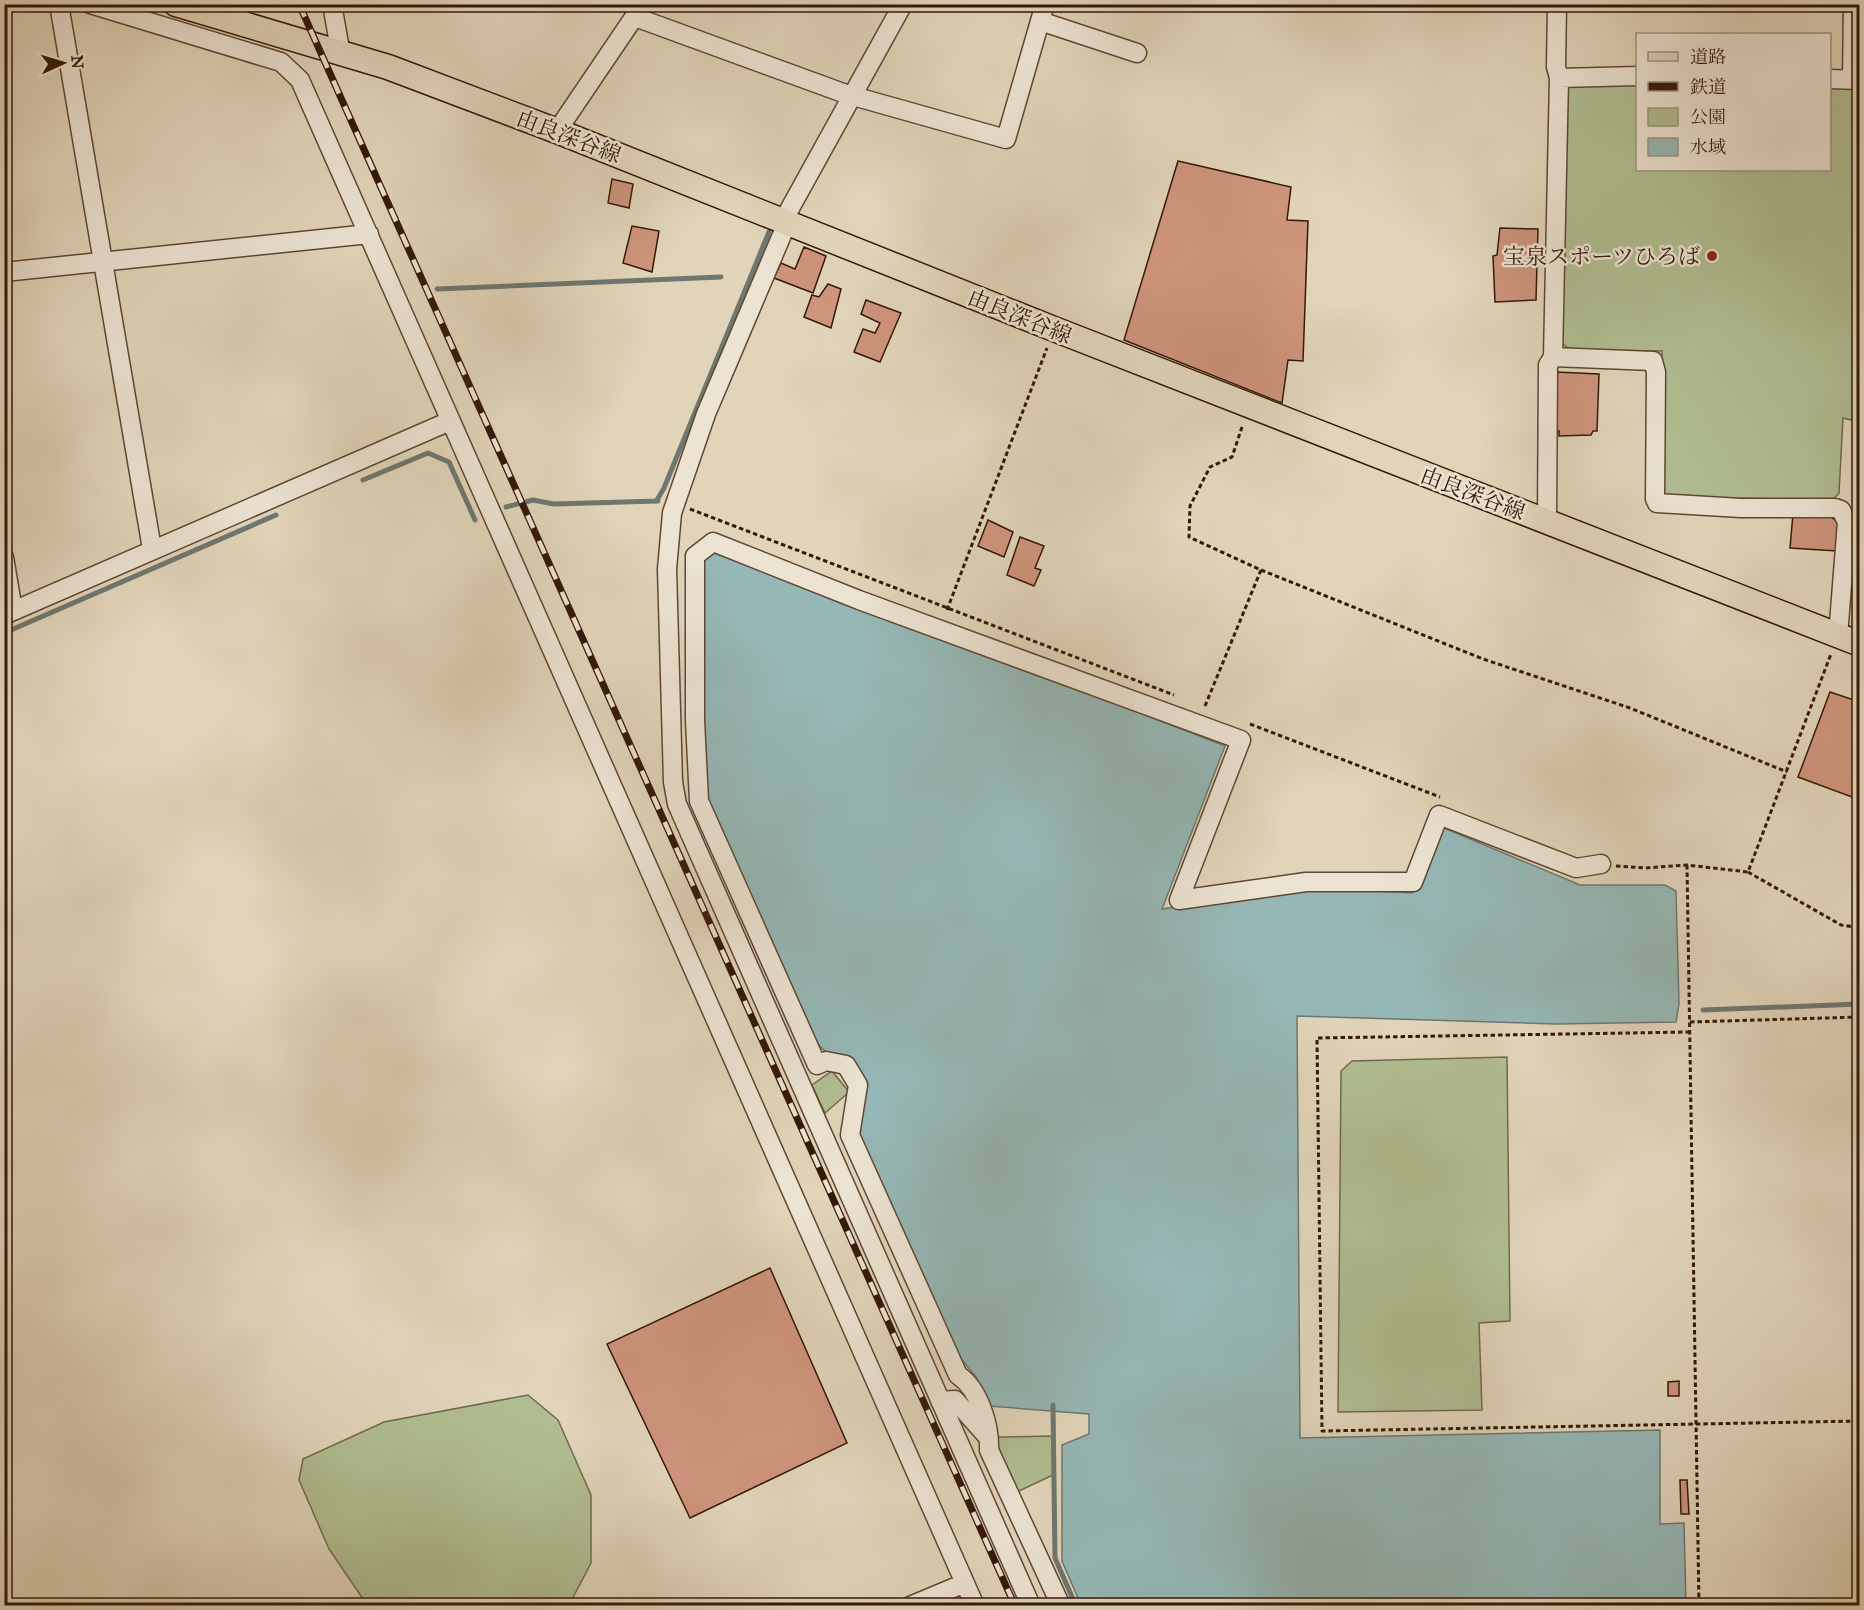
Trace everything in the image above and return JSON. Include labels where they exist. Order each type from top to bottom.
[{"type":"main road","name":"由良深谷線","points":[[176,4],[341,55],[388,67],[557,131],[1249,406],[1547,514],[1849,640]]},
{"type":"street","points":[[59,4],[152,549]]},
{"type":"street","points":[[90,4],[281,62],[300,80],[975,1605]]},
{"type":"street","points":[[332,4],[341,55]]},
{"type":"street","points":[[903,4],[785,222],[706,414],[676,503],[667,569],[673,782],[677,804],[1031,1605]]},
{"type":"street","points":[[1547,514],[1548,365],[1553,357],[1559,78],[1556,67],[1557,4]]},
{"type":"street","points":[[1831,79],[1856,80],[1853,4]]},
{"type":"street","points":[[557,131],[639,11],[852,96],[1006,139],[1042,13],[1137,53]]},
{"type":"street","points":[[1559,78],[1636,76]]},
{"type":"street","points":[[4,272],[369,234]]},
{"type":"street","points":[[1553,357],[1653,362],[1656,372],[1655,499],[1657,503],[1841,510],[1847,522],[1849,640]]},
{"type":"street","points":[[4,557],[9,613],[450,421]]},
{"type":"street","points":[[1061,1605],[989,1450],[990,1432],[970,1383],[958,1375],[850,1135],[858,1085],[846,1065],[826,1061],[817,1065],[699,801],[695,721],[695,556],[713,542],[859,600],[1241,740],[1179,900],[1306,882],[1413,882],[1439,815],[1576,868],[1602,864]]},
{"type":"street","points":[[940,1401],[954,1400],[989,1439]]},
{"type":"street","points":[[910,1605],[965,1583]]},
{"type":"path","points":[[947,610],[1054,329]]},
{"type":"path","points":[[1249,406],[1232,457],[1210,467],[1190,506],[1189,537],[1261,570],[1483,659],[1630,708],[1787,772]]},
{"type":"path","points":[[676,503],[947,610],[1182,698]]},
{"type":"path","points":[[1215,711],[1205,706],[1261,570]]},
{"type":"path","points":[[1748,872],[1787,772],[1849,640]]},
{"type":"path","points":[[1248,723],[1442,798]]},
{"type":"path","points":[[1602,864],[1645,868],[1687,865],[1748,872],[1841,925],[1860,928]]},
{"type":"path","points":[[1687,865],[1699,1605]]},
{"type":"path","points":[[1690,1022],[1860,1017]]},
{"type":"path","points":[[1690,1032],[1317,1038],[1322,1431],[1696,1422],[1860,1421]]},
{"type":"green space","name":"宝泉スポーツひろば","points":[[1572,83],[1636,84],[1636,171],[1831,171],[1831,88],[1859,88],[1859,422],[1843,418],[1839,493],[1833,500],[1665,497],[1660,490],[1662,351],[1570,350],[1562,343],[1566,89]]},
{"type":"green space","points":[[1507,1057],[1510,1321],[1479,1323],[1482,1410],[1338,1412],[1341,1071],[1352,1061]]},
{"type":"green space","points":[[832,1071],[849,1092],[825,1113],[812,1085]]},
{"type":"green space","points":[[528,1395],[558,1420],[591,1495],[591,1563],[569,1605],[367,1605],[329,1549],[299,1480],[303,1459],[384,1422]]},
{"type":"green space","points":[[1053,1436],[1055,1474],[1017,1492],[993,1442],[998,1437]]},
{"type":"water","points":[[714,547],[1225,746],[1162,909],[1300,886],[1412,893],[1421,888],[1444,828],[1580,885],[1665,885],[1676,891],[1679,1004],[1676,1022],[1556,1024],[1297,1016],[1300,1438],[1660,1430],[1660,1524],[1684,1523],[1686,1605],[1081,1605],[1062,1561],[1062,1445],[1089,1434],[1089,1414],[989,1406],[976,1377],[957,1354],[855,1133],[862,1087],[843,1056],[826,1052],[810,1036],[704,798],[698,560]]},
{"type":"building","points":[[1178,161],[1291,187],[1287,220],[1308,221],[1303,361],[1288,360],[1282,403],[1124,340]]},
{"type":"building","points":[[612,179],[633,184],[629,208],[608,203]]},
{"type":"building","points":[[632,226],[659,231],[652,272],[623,263]]},
{"type":"building","points":[[1500,228],[1538,229],[1536,300],[1495,302],[1493,256],[1497,255]]},
{"type":"building","points":[[804,247],[826,256],[813,293],[774,278],[781,263],[795,269]]},
{"type":"building","points":[[828,284],[841,289],[831,328],[804,317],[812,295],[819,297]]},
{"type":"building","points":[[866,300],[901,313],[880,362],[854,352],[863,329],[875,333],[880,323],[861,314]]},
{"type":"building","points":[[1556,372],[1599,374],[1597,431],[1593,431],[1591,435],[1559,436],[1559,431],[1552,432]]},
{"type":"building","points":[[1793,514],[1831,517],[1839,523],[1837,551],[1790,548]]},
{"type":"building","points":[[988,520],[1013,532],[1004,557],[978,546]]},
{"type":"building","points":[[1020,537],[1044,546],[1035,568],[1041,570],[1034,586],[1007,575]]},
{"type":"building","points":[[1830,692],[1860,702],[1860,800],[1798,777]]},
{"type":"building","points":[[770,1268],[847,1443],[690,1518],[607,1344]]},
{"type":"building","points":[[1679,1381],[1679,1396],[1668,1396],[1668,1382]]},
{"type":"building","points":[[1680,1480],[1687,1480],[1689,1514],[1681,1514]]},
{"type":"waterway","points":[[657,500],[664,488],[769,232]]},
{"type":"waterway","points":[[437,289],[721,277]]},
{"type":"waterway","points":[[363,480],[428,453],[449,462],[475,520]]},
{"type":"waterway","points":[[506,507],[533,500],[554,504],[658,501]]},
{"type":"waterway","points":[[4,633],[276,515]]},
{"type":"waterway","points":[[1703,1010],[1860,1004]]},
{"type":"waterway","points":[[1053,1405],[1055,1558],[1076,1606]]},
{"type":"railway","points":[[299,4],[1015,1606]]},
{"type":"place","name":"宝泉スポーツひろば","points":[[1712,256]]}]
